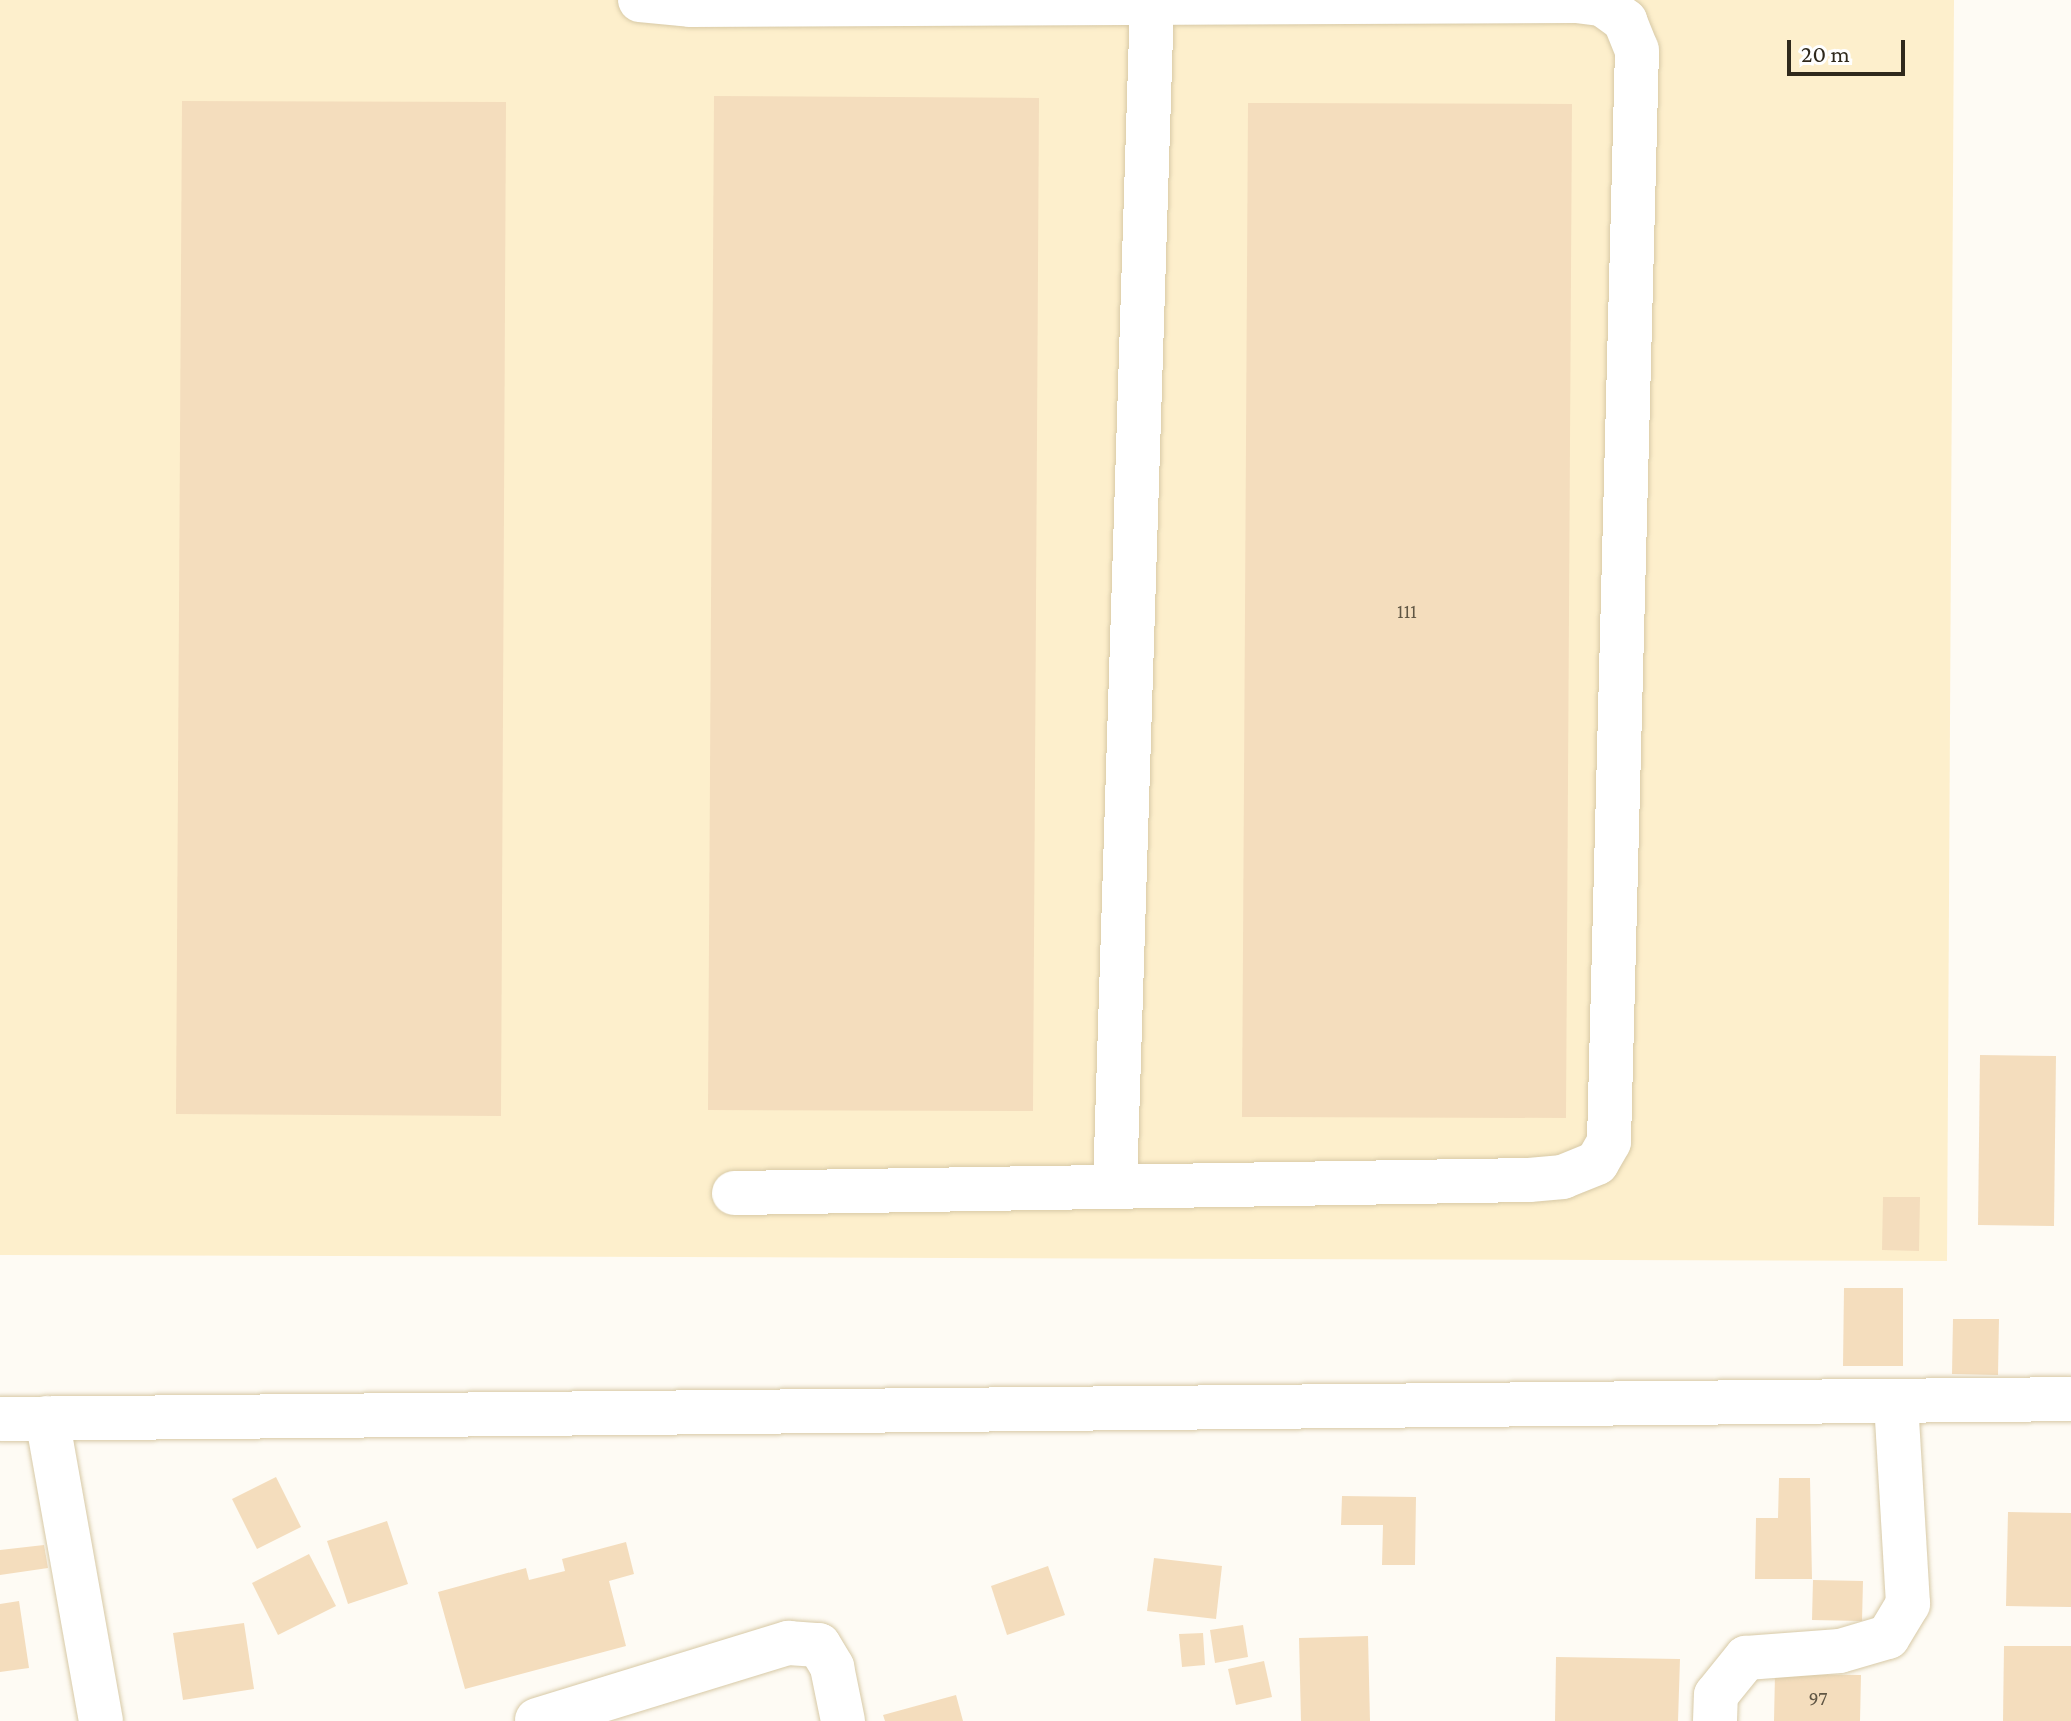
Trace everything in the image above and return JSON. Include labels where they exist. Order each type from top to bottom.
[{"type":"street","points":[[640,0],[690,5],[1576,1],[1602,4],[1625,21],[1637,50],[1609,1142],[1597,1163],[1563,1177],[734,1193]]},
{"type":"street","points":[[1115,1186],[1152,3]]},
{"type":"street","points":[[0,1419],[2071,1399]]},
{"type":"street","points":[[1715,1721],[1716,1695],[1746,1658],[1840,1651],[1888,1637],[1908,1604],[1896,1401]]},
{"type":"street","points":[[47,1418],[101,1721]]},
{"type":"street","points":[[537,1720],[788,1643],[819,1645],[832,1667],[843,1721]]},
{"type":"shaded area","points":[[0,0],[1954,0],[1947,1261],[0,1255]]},
{"type":"building","points":[[714,96],[1039,98],[1033,1111],[708,1110]]},
{"type":"building","points":[[182,101],[506,102],[501,1116],[176,1114]]},
{"type":"building","points":[[1248,103],[1572,104],[1566,1118],[1242,1117]]},
{"type":"building","points":[[1980,1055],[2056,1056],[2054,1226],[1978,1225]]},
{"type":"building","points":[[1883,1197],[1920,1197],[1919,1251],[1882,1250]]},
{"type":"building","points":[[1844,1288],[1903,1288],[1903,1366],[1843,1366]]},
{"type":"building","points":[[1953,1319],[1999,1319],[1998,1375],[1952,1374]]},
{"type":"building","points":[[276,1477],[301,1527],[257,1549],[232,1499]]},
{"type":"building","points":[[1779,1478],[1810,1478],[1812,1579],[1755,1579],[1756,1518],[1778,1518]]},
{"type":"building","points":[[1342,1496],[1416,1497],[1415,1565],[1382,1565],[1383,1525],[1341,1525]]},
{"type":"building","points":[[2008,1512],[2071,1513],[2071,1607],[2006,1606]]},
{"type":"building","points":[[387,1521],[408,1584],[348,1604],[327,1541]]},
{"type":"building","points":[[626,1542],[634,1574],[609,1581],[626,1646],[465,1689],[438,1592],[526,1568],[529,1580],[565,1571],[562,1559]]},
{"type":"building","points":[[44,1545],[48,1568],[0,1575],[0,1550]]},
{"type":"building","points":[[309,1554],[336,1606],[278,1635],[252,1583]]},
{"type":"building","points":[[1154,1558],[1222,1566],[1216,1619],[1147,1611]]},
{"type":"building","points":[[1048,1566],[1065,1615],[1007,1635],[991,1586]]},
{"type":"building","points":[[1813,1580],[1863,1581],[1862,1621],[1812,1620]]},
{"type":"building","points":[[19,1601],[29,1668],[0,1672],[0,1604]]},
{"type":"building","points":[[244,1623],[254,1689],[183,1700],[173,1633]]},
{"type":"building","points":[[1243,1625],[1248,1657],[1215,1663],[1210,1630]]},
{"type":"building","points":[[1203,1633],[1205,1665],[1182,1667],[1179,1634]]},
{"type":"building","points":[[1368,1636],[1370,1721],[1301,1721],[1299,1638]]},
{"type":"building","points":[[2004,1646],[2071,1646],[2071,1721],[2003,1721]]},
{"type":"building","points":[[1556,1657],[1680,1659],[1678,1721],[1555,1721]]},
{"type":"building","points":[[1264,1661],[1272,1697],[1236,1705],[1228,1669]]},
{"type":"building","points":[[1775,1674],[1861,1675],[1860,1721],[1774,1721]]},
{"type":"building","points":[[956,1695],[963,1721],[885,1721],[883,1715]]}]
